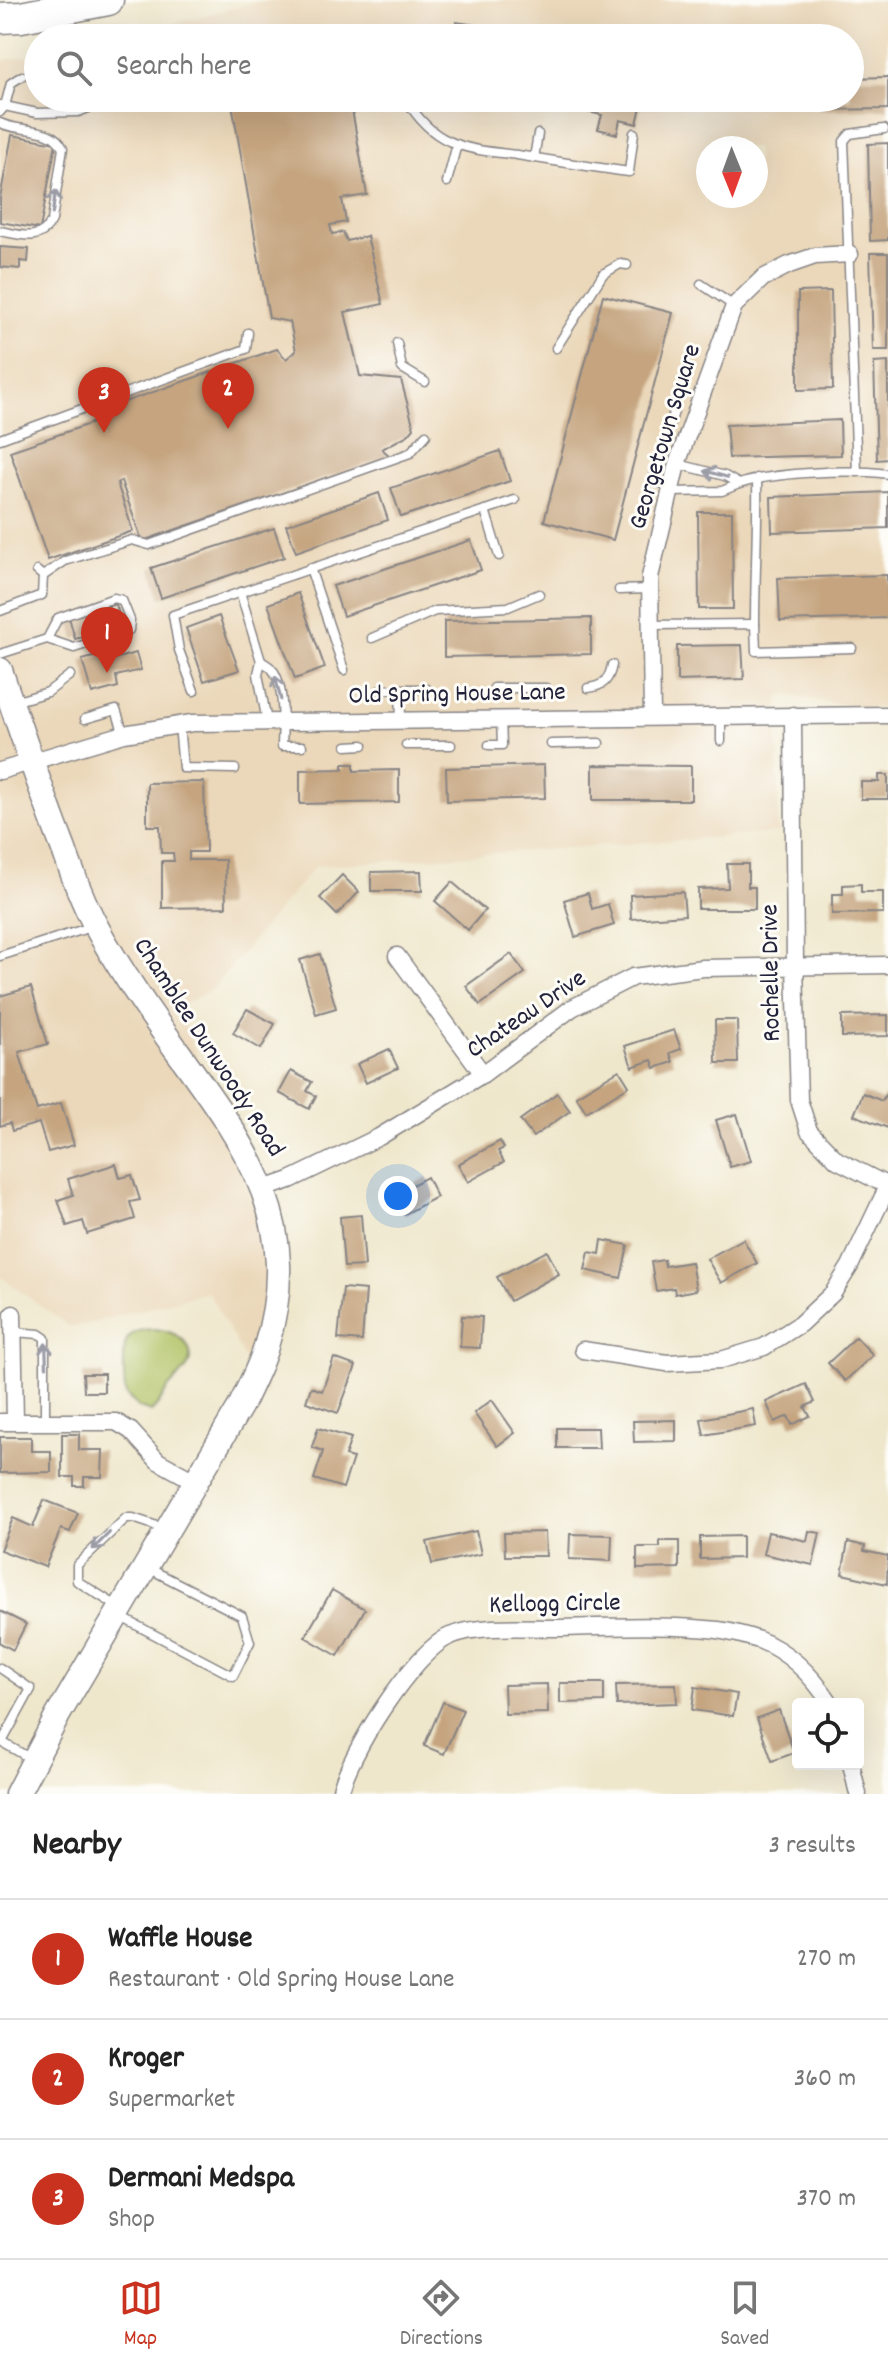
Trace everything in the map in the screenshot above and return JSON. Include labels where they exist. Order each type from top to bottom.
[{"type":"highway","points":[[7,22],[108,0]]},
{"type":"street","name":"Georgetown Square","points":[[652,716],[649,589],[677,464],[734,306],[763,278],[789,265],[815,256],[850,254]]},
{"type":"street","name":"Chamblee Dunwoody Road","points":[[4,688],[78,887],[96,926],[129,983],[231,1125],[257,1170],[274,1227],[276,1255],[276,1299],[270,1331],[241,1405],[119,1611],[17,1794]]},
{"type":"street","name":"Rochelle Drive","points":[[793,715],[799,1100],[809,1131],[837,1160],[888,1186]]},
{"type":"street","name":"Old Spring House Lane","points":[[0,771],[124,734],[179,724],[888,715]]},
{"type":"street","points":[[397,956],[483,1074]]},
{"type":"street","name":"Chateau Drive","points":[[264,1189],[290,1180],[379,1137],[483,1074],[572,1008],[633,977],[703,968],[888,965]]},
{"type":"street","points":[[583,1350],[667,1363],[721,1360],[764,1347],[800,1324],[833,1293],[850,1266],[888,1186]]},
{"type":"street","points":[[13,1314],[8,1422],[116,1422],[124,1425],[158,1461],[196,1482]]},
{"type":"street","name":"Kellogg Circle","points":[[340,1794],[364,1739],[397,1688],[427,1652],[449,1636],[494,1628],[719,1630],[761,1641],[797,1663],[827,1698]]},
{"type":"street","points":[[852,1770],[858,1794]]},
{"type":"lane","points":[[22,76],[11,83],[2,108],[24,111]]},
{"type":"lane","points":[[30,112],[78,112]]},
{"type":"lane","points":[[414,112],[430,129],[457,144],[629,172],[634,133]]},
{"type":"lane","points":[[0,123],[49,133],[63,148],[52,220],[48,228],[32,237],[0,231]]},
{"type":"lane","points":[[857,472],[844,141],[850,134],[861,130],[884,129]]},
{"type":"lane","points":[[534,158],[538,134]]},
{"type":"lane","points":[[447,182],[457,144]]},
{"type":"lane","points":[[556,348],[603,274],[620,264],[627,265]]},
{"type":"lane","points":[[701,284],[734,306]]},
{"type":"lane","points":[[0,439],[246,349],[248,333]]},
{"type":"lane","points":[[397,343],[402,368],[425,382]]},
{"type":"lane","points":[[675,408],[654,478],[655,482],[671,489],[722,491],[757,478],[857,472],[888,474]]},
{"type":"lane","points":[[0,611],[42,595],[40,573],[65,561],[132,540],[149,545],[410,453],[426,435]]},
{"type":"lane","points":[[677,464],[725,476],[739,484]]},
{"type":"lane","points":[[757,478],[756,651],[852,648]]},
{"type":"lane","points":[[194,691],[179,650],[173,615],[515,500]]},
{"type":"lane","points":[[485,510],[499,556]]},
{"type":"lane","points":[[310,568],[344,670]]},
{"type":"lane","points":[[619,590],[649,589]]},
{"type":"lane","points":[[240,592],[261,661],[258,674],[282,746],[302,746]]},
{"type":"lane","points":[[372,638],[435,611],[508,607],[539,594]]},
{"type":"lane","points":[[0,654],[47,639],[74,648],[129,630],[130,620],[122,600],[114,598],[58,618],[47,639]]},
{"type":"lane","points":[[651,625],[755,624]]},
{"type":"lane","points":[[261,661],[273,669],[280,692],[275,722]]},
{"type":"lane","points":[[588,688],[602,685],[610,677],[612,665]]},
{"type":"lane","points":[[4,688],[48,692],[70,675]]},
{"type":"lane","points":[[494,688],[546,688]]},
{"type":"lane","points":[[400,689],[401,719]]},
{"type":"lane","points":[[380,690],[427,689]]},
{"type":"lane","points":[[85,719],[116,710],[124,734]]},
{"type":"lane","points":[[721,716],[721,741]]},
{"type":"lane","points":[[501,718],[502,745]]},
{"type":"lane","points":[[179,724],[183,768],[235,769]]},
{"type":"lane","points":[[551,744],[599,743]]},
{"type":"lane","points":[[489,745],[513,744]]},
{"type":"lane","points":[[347,746],[363,745]]},
{"type":"lane","points":[[406,745],[451,745]]},
{"type":"lane","points":[[427,745],[427,757]]},
{"type":"lane","points":[[0,956],[96,926]]},
{"type":"lane","points":[[14,1332],[39,1334],[45,1338],[45,1422]]},
{"type":"lane","points":[[145,1567],[242,1616],[250,1642],[233,1676],[119,1611],[77,1581],[77,1565],[126,1518],[167,1530]]},
{"type":"lane","points":[[0,1668],[31,1689],[1,1741],[34,1761]]},
{"type":"shaded area","points":[[265,0],[888,0],[888,707],[859,708],[783,694],[778,701],[778,833],[315,866],[212,989],[178,1008],[260,1223],[267,1224],[267,1399],[208,1292],[76,1327],[68,1326],[0,1276],[0,61],[24,57],[24,112],[864,112],[864,24],[171,24]]},
{"type":"green space","points":[[154,1329],[180,1338],[190,1355],[185,1370],[151,1412],[139,1408],[126,1395],[124,1352],[130,1335]]},
{"type":"building","points":[[888,77],[888,109],[864,109],[864,78]]},
{"type":"building","points":[[233,112],[352,112],[367,195],[342,199],[346,222],[330,225],[332,234],[343,232],[347,241],[367,236],[383,304],[345,312],[360,376],[401,380],[414,428],[408,435],[382,449],[390,456],[142,541],[121,481],[117,483],[133,531],[48,560],[10,451],[104,419],[101,410],[277,349],[286,359],[296,351],[290,322],[269,318]]},
{"type":"building","points":[[588,112],[640,112],[637,124],[620,120],[617,134],[598,129],[602,115]]},
{"type":"building","points":[[12,135],[56,143],[40,229],[0,222],[0,198]]},
{"type":"building","points":[[888,143],[888,240],[870,241],[868,144]]},
{"type":"building","points":[[0,247],[29,249],[28,262],[20,261],[20,269],[0,267]]},
{"type":"building","points":[[870,253],[888,253],[888,350],[873,350]]},
{"type":"building","points":[[831,291],[833,389],[798,390],[798,292]]},
{"type":"building","points":[[603,295],[673,313],[613,540],[544,521]]},
{"type":"building","points":[[888,362],[888,459],[877,460],[874,363]]},
{"type":"building","points":[[840,420],[841,455],[729,458],[726,425]]},
{"type":"building","points":[[500,451],[510,481],[401,517],[391,488]]},
{"type":"building","points":[[888,492],[888,528],[772,532],[771,497]]},
{"type":"building","points":[[379,493],[388,520],[296,552],[286,525]]},
{"type":"building","points":[[698,512],[732,512],[733,609],[699,609]]},
{"type":"building","points":[[274,528],[284,557],[161,598],[151,568]]},
{"type":"building","points":[[471,540],[481,570],[343,616],[333,586]]},
{"type":"building","points":[[887,575],[888,618],[780,621],[778,578]]},
{"type":"building","points":[[298,593],[325,668],[295,679],[268,604]]},
{"type":"building","points":[[116,604],[122,626],[75,639],[69,617]]},
{"type":"building","points":[[219,616],[239,670],[204,681],[186,628]]},
{"type":"building","points":[[591,618],[591,654],[444,657],[444,621]]},
{"type":"building","points":[[742,645],[744,679],[677,681],[677,646]]},
{"type":"building","points":[[108,653],[110,660],[136,653],[141,670],[116,676],[118,687],[92,694],[82,660]]},
{"type":"building","points":[[343,764],[354,764],[354,771],[399,770],[399,802],[300,804],[300,770],[343,769]]},
{"type":"building","points":[[544,765],[545,798],[447,801],[446,768]]},
{"type":"building","points":[[593,765],[691,766],[691,800],[593,800]]},
{"type":"building","points":[[879,775],[888,775],[888,799],[861,799],[861,782],[879,782]]},
{"type":"building","points":[[204,782],[206,852],[189,852],[189,860],[225,860],[226,907],[162,908],[162,861],[174,861],[173,853],[161,853],[160,826],[147,826],[147,783]]},
{"type":"building","points":[[727,864],[748,864],[748,887],[755,887],[755,909],[698,909],[698,889],[728,888]]},
{"type":"building","points":[[421,871],[422,891],[371,891],[371,872]]},
{"type":"building","points":[[342,875],[359,892],[337,915],[320,898]]},
{"type":"building","points":[[452,882],[485,910],[468,930],[435,901]]},
{"type":"building","points":[[861,884],[861,892],[883,892],[883,913],[832,914],[832,894],[843,894],[843,885]]},
{"type":"building","points":[[683,892],[685,915],[631,919],[630,895]]},
{"type":"building","points":[[588,893],[592,909],[608,904],[614,925],[575,937],[564,900]]},
{"type":"building","points":[[320,954],[336,1008],[316,1014],[300,960]]},
{"type":"building","points":[[511,954],[525,973],[480,1005],[466,986]]},
{"type":"building","points":[[31,987],[48,1044],[19,1052],[37,1110],[61,1103],[74,1145],[48,1152],[39,1123],[12,1131],[10,1123],[0,1126],[0,996]]},
{"type":"building","points":[[247,1009],[275,1024],[261,1049],[233,1033]]},
{"type":"building","points":[[888,1015],[888,1036],[842,1037],[842,1016]]},
{"type":"building","points":[[715,1020],[737,1020],[738,1063],[716,1063]]},
{"type":"building","points":[[674,1030],[681,1049],[670,1053],[673,1062],[655,1068],[652,1060],[632,1067],[625,1046]]},
{"type":"building","points":[[389,1049],[398,1068],[366,1083],[357,1064]]},
{"type":"building","points":[[619,1070],[629,1086],[586,1112],[576,1096]]},
{"type":"building","points":[[291,1071],[312,1082],[307,1091],[316,1096],[309,1109],[279,1093]]},
{"type":"building","points":[[557,1093],[570,1111],[533,1137],[520,1120]]},
{"type":"building","points":[[863,1093],[882,1101],[885,1095],[888,1096],[888,1128],[854,1115]]},
{"type":"building","points":[[737,1114],[751,1161],[730,1167],[716,1120]]},
{"type":"building","points":[[500,1141],[504,1148],[498,1151],[504,1162],[468,1182],[458,1164]]},
{"type":"building","points":[[116,1164],[120,1178],[132,1175],[140,1200],[130,1202],[135,1219],[87,1234],[83,1221],[67,1226],[58,1200],[73,1195],[68,1179]]},
{"type":"building","points":[[427,1177],[437,1197],[405,1214],[395,1194]]},
{"type":"building","points":[[361,1215],[365,1266],[344,1267],[340,1217]]},
{"type":"building","points":[[743,1239],[757,1263],[721,1283],[707,1259]]},
{"type":"building","points":[[602,1240],[628,1245],[621,1278],[585,1270],[589,1252],[600,1254]]},
{"type":"building","points":[[547,1251],[559,1274],[510,1301],[497,1277]]},
{"type":"building","points":[[664,1260],[665,1266],[691,1262],[696,1290],[675,1294],[674,1288],[656,1291],[651,1262]]},
{"type":"building","points":[[343,1288],[366,1290],[362,1341],[338,1339]]},
{"type":"building","points":[[462,1316],[482,1317],[480,1348],[460,1347]]},
{"type":"building","points":[[856,1337],[873,1355],[845,1381],[828,1363]]},
{"type":"building","points":[[334,1358],[356,1366],[338,1413],[306,1402],[311,1387],[322,1391]]},
{"type":"building","points":[[83,1374],[104,1374],[104,1392],[84,1392]]},
{"type":"building","points":[[806,1384],[815,1402],[805,1407],[810,1416],[792,1425],[788,1416],[775,1422],[766,1402]]},
{"type":"building","points":[[492,1400],[515,1433],[497,1446],[474,1413]]},
{"type":"building","points":[[753,1409],[756,1426],[704,1435],[701,1419]]},
{"type":"building","points":[[676,1420],[676,1441],[634,1442],[633,1421]]},
{"type":"building","points":[[318,1428],[351,1438],[345,1456],[353,1458],[343,1488],[314,1479],[323,1451],[312,1447]]},
{"type":"building","points":[[557,1428],[598,1428],[599,1448],[557,1448]]},
{"type":"building","points":[[62,1434],[79,1434],[79,1450],[103,1450],[102,1477],[84,1477],[84,1486],[74,1486],[74,1477],[62,1477]]},
{"type":"building","points":[[0,1437],[31,1437],[31,1451],[51,1451],[51,1472],[0,1473]]},
{"type":"building","points":[[44,1500],[78,1513],[70,1532],[61,1529],[45,1567],[0,1550],[13,1518],[33,1527]]},
{"type":"building","points":[[476,1531],[481,1554],[432,1564],[427,1542]]},
{"type":"building","points":[[809,1531],[820,1533],[813,1565],[763,1554],[768,1532],[807,1541]]},
{"type":"building","points":[[545,1532],[546,1556],[505,1556],[504,1533]]},
{"type":"building","points":[[570,1534],[612,1535],[611,1561],[569,1559]]},
{"type":"building","points":[[742,1536],[742,1558],[700,1559],[700,1537]]},
{"type":"building","points":[[660,1541],[679,1541],[679,1568],[637,1569],[637,1547],[660,1547]]},
{"type":"building","points":[[848,1542],[865,1546],[864,1551],[888,1556],[887,1584],[842,1574]]},
{"type":"building","points":[[332,1590],[365,1609],[338,1656],[305,1637]]},
{"type":"building","points":[[0,1611],[26,1624],[13,1650],[0,1643]]},
{"type":"building","points":[[560,1683],[604,1683],[604,1702],[560,1703]]},
{"type":"building","points":[[547,1684],[548,1713],[505,1714],[504,1685]]},
{"type":"building","points":[[676,1684],[677,1703],[617,1705],[616,1685]]},
{"type":"building","points":[[695,1687],[737,1694],[733,1716],[692,1710]]},
{"type":"building","points":[[443,1702],[463,1710],[444,1754],[424,1746]]},
{"type":"building","points":[[779,1710],[792,1754],[772,1761],[757,1718]]},
{"type":"place","name":"Kroger","points":[[228,429]]},
{"type":"place","name":"Dermani Medspa","points":[[104,433]]},
{"type":"place","name":"Waffle House","points":[[107,673]]}]
